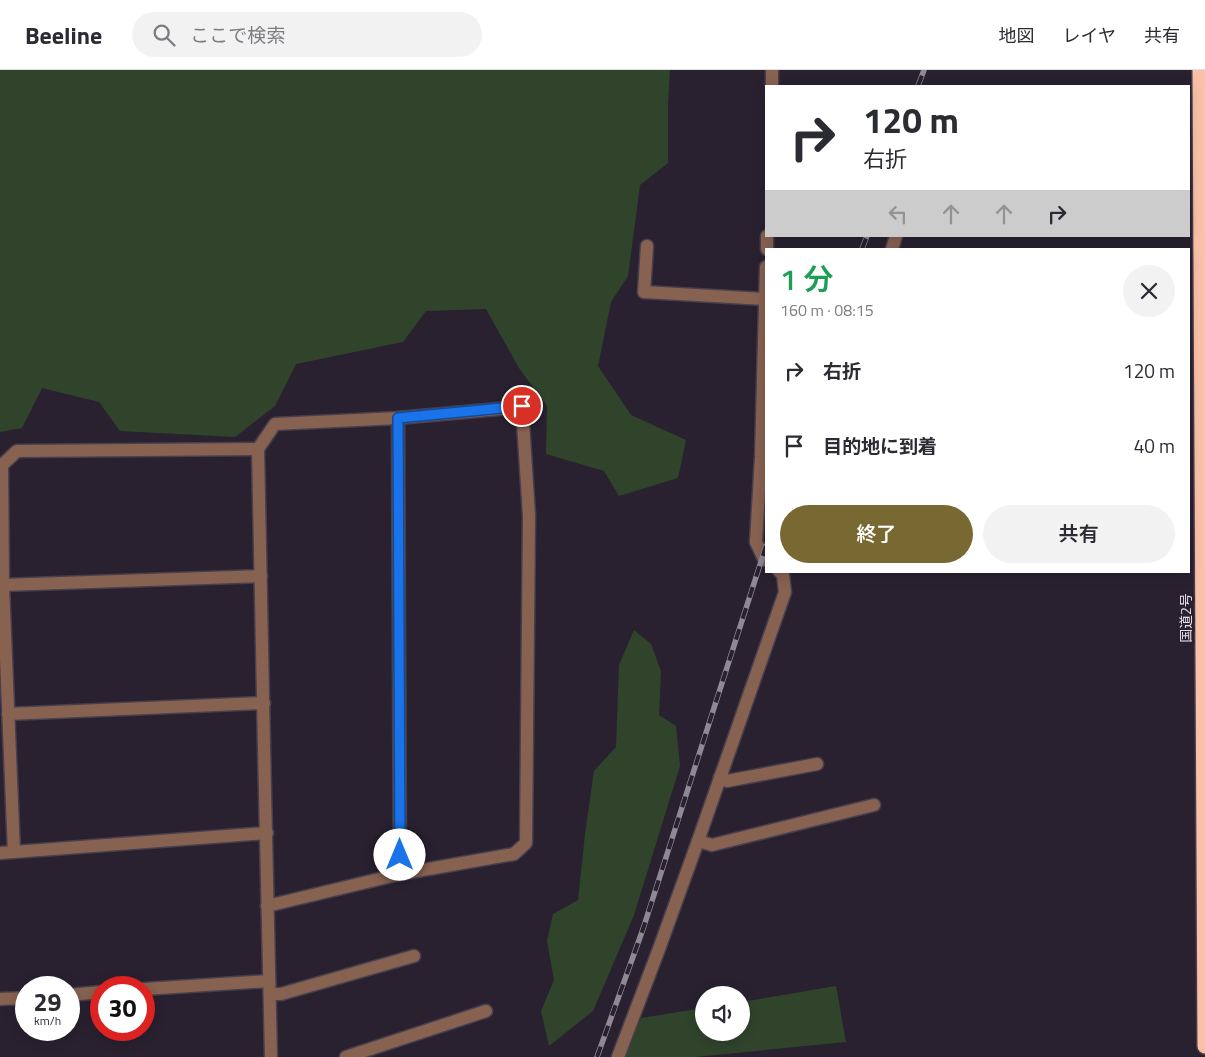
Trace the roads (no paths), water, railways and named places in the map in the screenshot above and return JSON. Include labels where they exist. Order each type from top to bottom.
[{"type":"highway","name":"国道2号","points":[[1200,70],[1198,89],[1205,1046]]},
{"type":"street","points":[[772,70],[772,85]]},
{"type":"street","points":[[647,246],[644,292],[765,299],[761,457],[756,542],[765,559]]},
{"type":"street","points":[[267,906],[400,874],[514,854],[526,843],[529,515],[522,406],[398,418],[274,424],[258,449],[267,833],[267,906],[271,1057]]},
{"type":"street","points":[[398,418],[400,874]]},
{"type":"street","points":[[14,852],[3,585],[2,466],[17,451],[258,449]]},
{"type":"street","points":[[618,1057],[698,841],[785,592],[783,573]]},
{"type":"street","points":[[3,585],[261,576]]},
{"type":"street","points":[[8,714],[264,703]]},
{"type":"street","points":[[720,777],[727,781],[817,764]]},
{"type":"street","points":[[698,841],[712,845],[874,805]]},
{"type":"street","points":[[0,853],[267,833]]},
{"type":"street","points":[[155,990],[270,987],[281,994],[414,956]]},
{"type":"street","points":[[0,999],[15,998]]},
{"type":"street","points":[[346,1057],[486,1011]]},
{"type":"railway","points":[[918,85],[924,70]]},
{"type":"railway","points":[[862,248],[867,237]]},
{"type":"railway","points":[[597,1057],[643,929],[765,549]]}]
